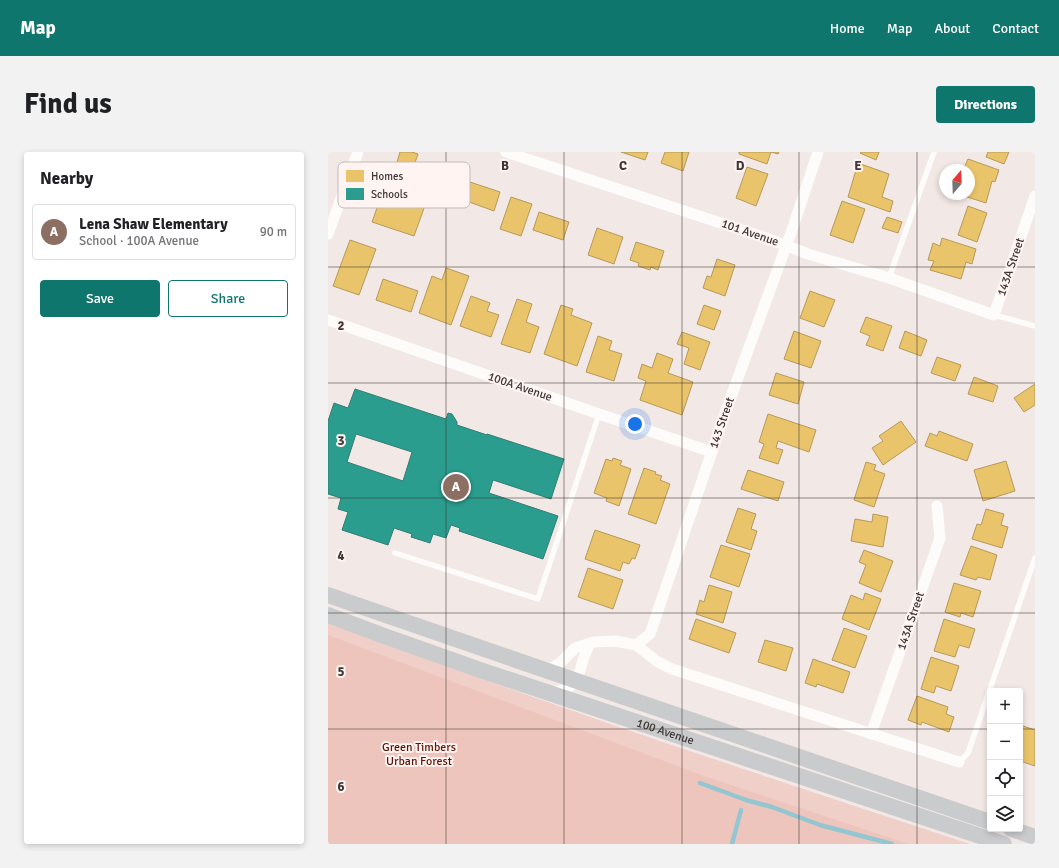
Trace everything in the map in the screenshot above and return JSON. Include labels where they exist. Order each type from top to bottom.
[{"type":"main road","name":"100 Avenue","points":[[328,595],[987,821]]},
{"type":"main road","name":"100 Avenue","points":[[328,615],[407,644],[551,693],[1004,844]]},
{"type":"main road","points":[[1020,832],[1035,837]]},
{"type":"street","points":[[354,162],[358,152]]},
{"type":"street","name":"101 Avenue","points":[[506,152],[808,254],[889,278],[994,315]]},
{"type":"street","name":"143 Street","points":[[636,645],[650,634],[712,452],[818,152]]},
{"type":"street","name":"143A Street","points":[[994,315],[1035,196]]},
{"type":"street","points":[[328,234],[338,207]]},
{"type":"street","name":"100A Avenue","points":[[328,320],[712,452]]},
{"type":"street","name":"143A Street","points":[[871,734],[940,538],[937,506]]},
{"type":"street","points":[[546,671],[560,663],[575,648],[590,643],[615,641],[636,645],[658,662],[672,669],[959,762]]},
{"type":"street","points":[[551,693],[567,688],[577,681],[590,643]]},
{"type":"lane","points":[[889,278],[934,152]]},
{"type":"lane","points":[[994,315],[1035,326]]},
{"type":"lane","points":[[395,553],[538,599],[599,414]]},
{"type":"lane","points":[[959,762],[968,753],[1035,558]]},
{"type":"green space","name":"Green Timbers Urban Forest","points":[[328,622],[568,709],[728,764],[970,844],[328,844]]},
{"type":"green space","name":"Green Timbers Urban Forest","points":[[328,635],[704,776],[909,844],[328,844]]},
{"type":"building: Homes","points":[[400,152],[412,152],[418,154],[415,162],[397,162]]},
{"type":"building: Homes","points":[[621,152],[648,152],[645,160]]},
{"type":"building: Homes","points":[[665,152],[689,152],[683,171],[661,163]]},
{"type":"building: Homes","points":[[739,152],[771,152],[767,164],[739,154]]},
{"type":"building: Homes","points":[[879,152],[876,160],[860,153]]},
{"type":"building: Homes","points":[[988,152],[1009,152],[1004,164],[986,157]]},
{"type":"building: Homes","points":[[968,159],[999,170],[995,182],[992,181],[986,203],[975,199],[975,164],[966,164]]},
{"type":"building: Homes","points":[[858,163],[889,174],[882,197],[893,201],[890,212],[848,197]]},
{"type":"building: Homes","points":[[747,167],[768,174],[756,206],[736,198]]},
{"type":"building: Homes","points":[[470,182],[500,192],[494,211],[470,202]]},
{"type":"building: Homes","points":[[511,197],[532,204],[521,236],[500,229]]},
{"type":"building: Homes","points":[[842,201],[865,209],[853,243],[830,235]]},
{"type":"building: Homes","points":[[968,206],[987,213],[977,242],[958,235]]},
{"type":"building: Homes","points":[[377,208],[424,208],[414,236],[372,222]]},
{"type":"building: Homes","points":[[539,212],[569,222],[563,240],[533,230]]},
{"type":"building: Homes","points":[[887,217],[902,222],[898,233],[882,228]]},
{"type":"building: Homes","points":[[597,228],[623,237],[614,264],[588,255]]},
{"type":"building: Homes","points":[[942,238],[976,249],[972,264],[966,262],[961,279],[930,270],[934,261],[928,260],[933,243],[940,246]]},
{"type":"building: Homes","points":[[350,240],[376,249],[359,295],[333,286]]},
{"type":"building: Homes","points":[[636,242],[664,251],[658,270],[651,267],[650,270],[638,266],[639,263],[630,260]]},
{"type":"building: Homes","points":[[717,259],[735,265],[725,296],[703,288],[707,276],[711,277]]},
{"type":"building: Homes","points":[[446,268],[469,276],[451,325],[419,313],[432,276],[442,280]]},
{"type":"building: Homes","points":[[383,279],[418,291],[411,312],[376,300]]},
{"type":"building: Homes","points":[[810,291],[835,300],[824,327],[800,318]]},
{"type":"building: Homes","points":[[471,296],[490,303],[487,311],[499,315],[491,337],[460,326]]},
{"type":"building: Homes","points":[[517,299],[532,304],[526,322],[539,327],[530,353],[501,344]]},
{"type":"building: Homes","points":[[561,305],[573,309],[571,315],[592,323],[577,366],[544,354]]},
{"type":"building: Homes","points":[[704,305],[721,311],[714,330],[697,324]]},
{"type":"building: Homes","points":[[866,317],[892,326],[883,351],[866,345],[870,336],[860,332]]},
{"type":"building: Homes","points":[[794,331],[821,341],[811,368],[784,359]]},
{"type":"building: Homes","points":[[905,331],[927,340],[921,356],[899,348]]},
{"type":"building: Homes","points":[[682,332],[710,342],[700,370],[684,364],[689,348],[677,344]]},
{"type":"building: Homes","points":[[598,336],[612,341],[609,350],[622,354],[614,381],[586,372]]},
{"type":"building: Homes","points":[[657,353],[673,359],[668,373],[693,382],[682,415],[640,400],[646,381],[638,378],[642,364],[652,368]]},
{"type":"building: Homes","points":[[937,357],[961,365],[955,381],[931,373]]},
{"type":"building: Homes","points":[[776,373],[804,382],[798,404],[769,395]]},
{"type":"building: Homes","points":[[974,377],[998,386],[993,402],[968,394]]},
{"type":"building: Homes","points":[[1035,384],[1035,405],[1024,412],[1014,398]]},
{"type":"building: Homes","points":[[768,414],[816,430],[809,452],[778,441],[776,448],[783,450],[778,464],[759,458],[764,444],[759,442]]},
{"type":"building: Homes","points":[[901,421],[916,442],[883,465],[872,448],[883,441],[879,436]]},
{"type":"building: Homes","points":[[939,431],[973,444],[967,461],[925,446],[930,433],[937,436]]},
{"type":"building: Homes","points":[[613,458],[622,461],[620,465],[631,469],[619,506],[606,501],[607,498],[594,493],[606,459],[612,461]]},
{"type":"building: Homes","points":[[1006,461],[1015,491],[983,501],[974,470]]},
{"type":"building: Homes","points":[[866,462],[876,465],[874,470],[885,474],[874,507],[854,500]]},
{"type":"building: Homes","points":[[644,468],[656,472],[655,474],[662,476],[660,480],[670,484],[656,524],[628,514]]},
{"type":"building: Homes","points":[[748,470],[784,482],[778,501],[741,489]]},
{"type":"building: Homes","points":[[738,508],[756,514],[751,529],[757,531],[751,550],[726,542]]},
{"type":"building: Homes","points":[[986,509],[1004,514],[1001,525],[1008,527],[1002,548],[972,539],[977,524],[981,525]]},
{"type":"building: Homes","points":[[873,514],[888,517],[883,547],[851,541],[855,519],[872,522]]},
{"type":"building: Homes","points":[[595,530],[640,545],[635,559],[632,558],[629,564],[623,562],[620,571],[585,559]]},
{"type":"building: Homes","points":[[721,545],[750,554],[739,587],[710,577]]},
{"type":"building: Homes","points":[[971,546],[997,555],[990,580],[978,577],[976,580],[960,575]]},
{"type":"building: Homes","points":[[864,550],[893,561],[881,592],[859,583],[866,565],[859,562]]},
{"type":"building: Homes","points":[[588,568],[623,580],[613,609],[578,597]]},
{"type":"building: Homes","points":[[954,583],[981,591],[973,617],[961,613],[960,617],[945,612]]},
{"type":"building: Homes","points":[[709,585],[732,592],[723,623],[696,614],[700,600],[704,602]]},
{"type":"building: Homes","points":[[865,593],[881,599],[869,630],[842,619],[851,595],[863,600]]},
{"type":"building: Homes","points":[[696,619],[736,633],[729,653],[689,639]]},
{"type":"building: Homes","points":[[944,619],[975,629],[969,648],[959,645],[955,657],[934,651]]},
{"type":"building: Homes","points":[[844,628],[867,636],[855,668],[832,660]]},
{"type":"building: Homes","points":[[765,640],[793,648],[786,671],[758,662]]},
{"type":"building: Homes","points":[[931,657],[959,666],[951,691],[936,686],[934,693],[921,689]]},
{"type":"building: Homes","points":[[813,659],[850,672],[843,693],[817,684],[816,687],[805,683]]},
{"type":"building: Homes","points":[[917,696],[948,707],[946,714],[954,717],[949,732],[922,722],[921,725],[908,720]]},
{"type":"building: Homes","points":[[1023,726],[1035,730],[1035,766],[1023,762]]},
{"type":"building: Schools","points":[[355,389],[446,419],[448,413],[452,414],[457,422],[457,425],[564,459],[551,499],[493,480],[489,493],[558,516],[543,559],[459,531],[460,528],[451,525],[446,538],[433,534],[430,543],[411,537],[412,534],[394,528],[388,545],[342,530],[348,512],[338,509],[341,498],[328,494],[328,421],[334,403],[348,408]],"holes":[[[356,434],[412,452],[403,481],[347,462]]]},
{"type":"waterway","points":[[700,783],[820,825],[892,844]]},
{"type":"waterway","points":[[732,844],[741,810]]},
{"type":"place","name":"Lena Shaw Elementary","points":[[456,487]]}]
